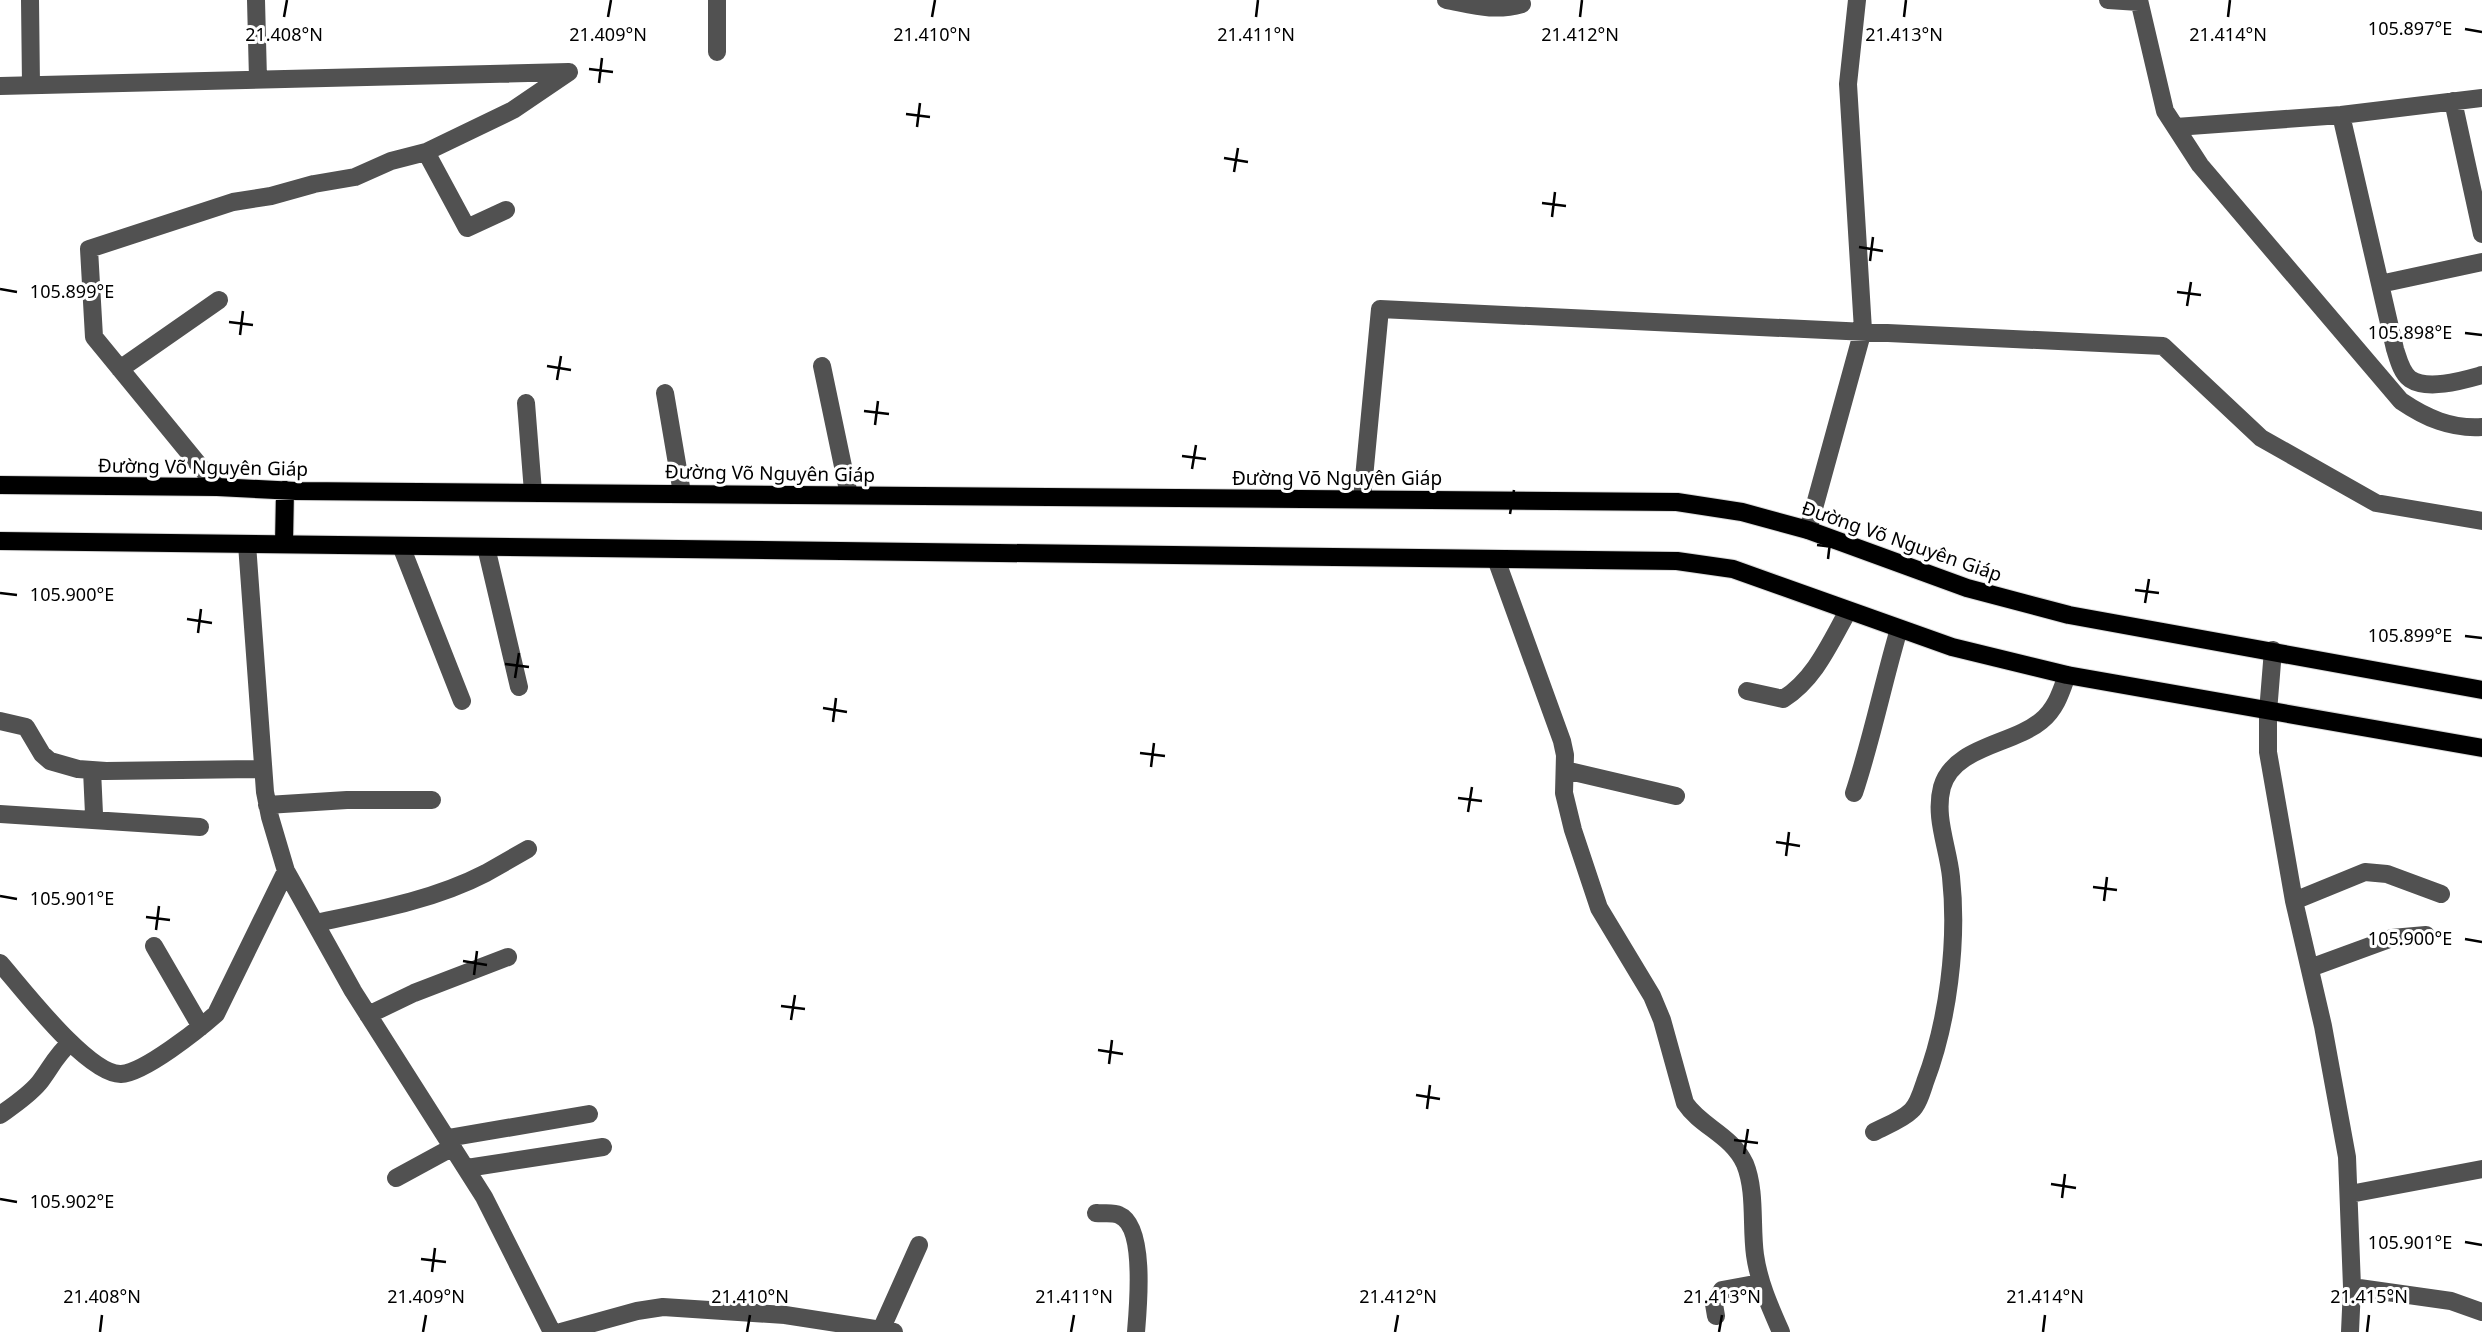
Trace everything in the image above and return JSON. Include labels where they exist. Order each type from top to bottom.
[{"type":"main road","name":"Đường Võ Nguyên Giáp","points":[[0,485],[285,490],[1677,502],[1742,512],[1808,530],[1966,588],[2069,615],[2482,690]]},
{"type":"main road","points":[[284,544],[285,490]]},
{"type":"main road","points":[[0,541],[1688,563],[1733,569],[1952,647],[2067,675],[2482,748]]},
{"type":"street","points":[[30,0],[31,85]]},
{"type":"street","points":[[256,0],[258,79]]},
{"type":"street","points":[[717,0],[717,52]]},
{"type":"street","points":[[1446,0],[1505,9],[1522,4]]},
{"type":"street","points":[[1808,530],[1863,330],[1848,84],[1857,0]]},
{"type":"street","points":[[2108,0],[2139,1],[2165,111],[2200,165],[2401,401],[2421,415],[2449,425],[2482,427]]},
{"type":"street","points":[[0,86],[569,72],[513,110],[426,152],[391,161],[355,177],[233,202],[89,248],[94,337],[217,487]]},
{"type":"street","points":[[2176,127],[2341,115],[2482,98]]},
{"type":"street","points":[[2453,101],[2482,234]]},
{"type":"street","points":[[2341,115],[2395,349],[2402,368],[2410,379],[2420,382],[2446,383],[2482,374]]},
{"type":"street","points":[[426,152],[467,228],[506,210]]},
{"type":"street","points":[[2380,284],[2482,262]]},
{"type":"street","points":[[120,369],[219,300]]},
{"type":"street","points":[[1362,499],[1380,309],[2164,346],[2261,438],[2376,503],[2482,521]]},
{"type":"street","points":[[822,366],[849,495]]},
{"type":"street","points":[[665,393],[682,493]]},
{"type":"street","points":[[526,403],[533,492]]},
{"type":"street","points":[[247,544],[262,769],[268,805],[286,872],[368,1014],[484,1197],[552,1332]]},
{"type":"street","points":[[401,546],[462,701]]},
{"type":"street","points":[[486,547],[519,687]]},
{"type":"street","points":[[1496,559],[1562,741],[1564,793],[1599,908],[1652,996],[1690,1111],[1727,1139],[1744,1163],[1749,1177],[1760,1283],[1782,1332]]},
{"type":"street","points":[[1747,691],[1783,699],[1800,688],[1812,674],[1848,611]]},
{"type":"street","points":[[1854,793],[1872,739],[1884,678],[1899,629]]},
{"type":"street","points":[[2273,650],[2268,752],[2294,901],[2323,1026],[2347,1157],[2353,1287],[2350,1332]]},
{"type":"street","points":[[1874,1132],[1912,1111],[1934,1058],[1951,965],[1953,915],[1951,876],[1939,804],[1943,785],[1951,771],[1971,754],[2025,732],[2043,720],[2056,704],[2067,675]]},
{"type":"street","points":[[0,721],[26,726],[42,754],[50,761],[78,769],[262,769]]},
{"type":"street","points":[[92,770],[94,814]]},
{"type":"street","points":[[1565,770],[1676,796]]},
{"type":"street","points":[[268,805],[347,800],[432,800]]},
{"type":"street","points":[[0,814],[200,827]]},
{"type":"street","points":[[316,923],[382,909],[444,890],[484,874],[528,849]]},
{"type":"street","points":[[0,962],[70,1043],[109,1071],[126,1073],[148,1063],[216,1014],[286,872]]},
{"type":"street","points":[[2294,901],[2365,872],[2387,874],[2441,894]]},
{"type":"street","points":[[2310,968],[2392,938],[2426,935]]},
{"type":"street","points":[[154,946],[201,1027]]},
{"type":"street","points":[[368,1014],[414,993],[508,957]]},
{"type":"street","points":[[0,1115],[40,1082],[60,1052],[70,1043]]},
{"type":"street","points":[[396,1178],[450,1142],[589,1114]]},
{"type":"street","points":[[467,1168],[603,1147]]},
{"type":"street","points":[[2350,1194],[2482,1169]]},
{"type":"street","points":[[1096,1213],[1119,1215],[1129,1224],[1140,1283],[1136,1332]]},
{"type":"street","points":[[571,1331],[637,1311],[663,1307],[785,1315],[882,1331],[919,1245]]},
{"type":"street","points":[[1716,1316],[1714,1304],[1722,1290],[1760,1283]]},
{"type":"street","points":[[2353,1287],[2451,1301],[2482,1312]]}]
